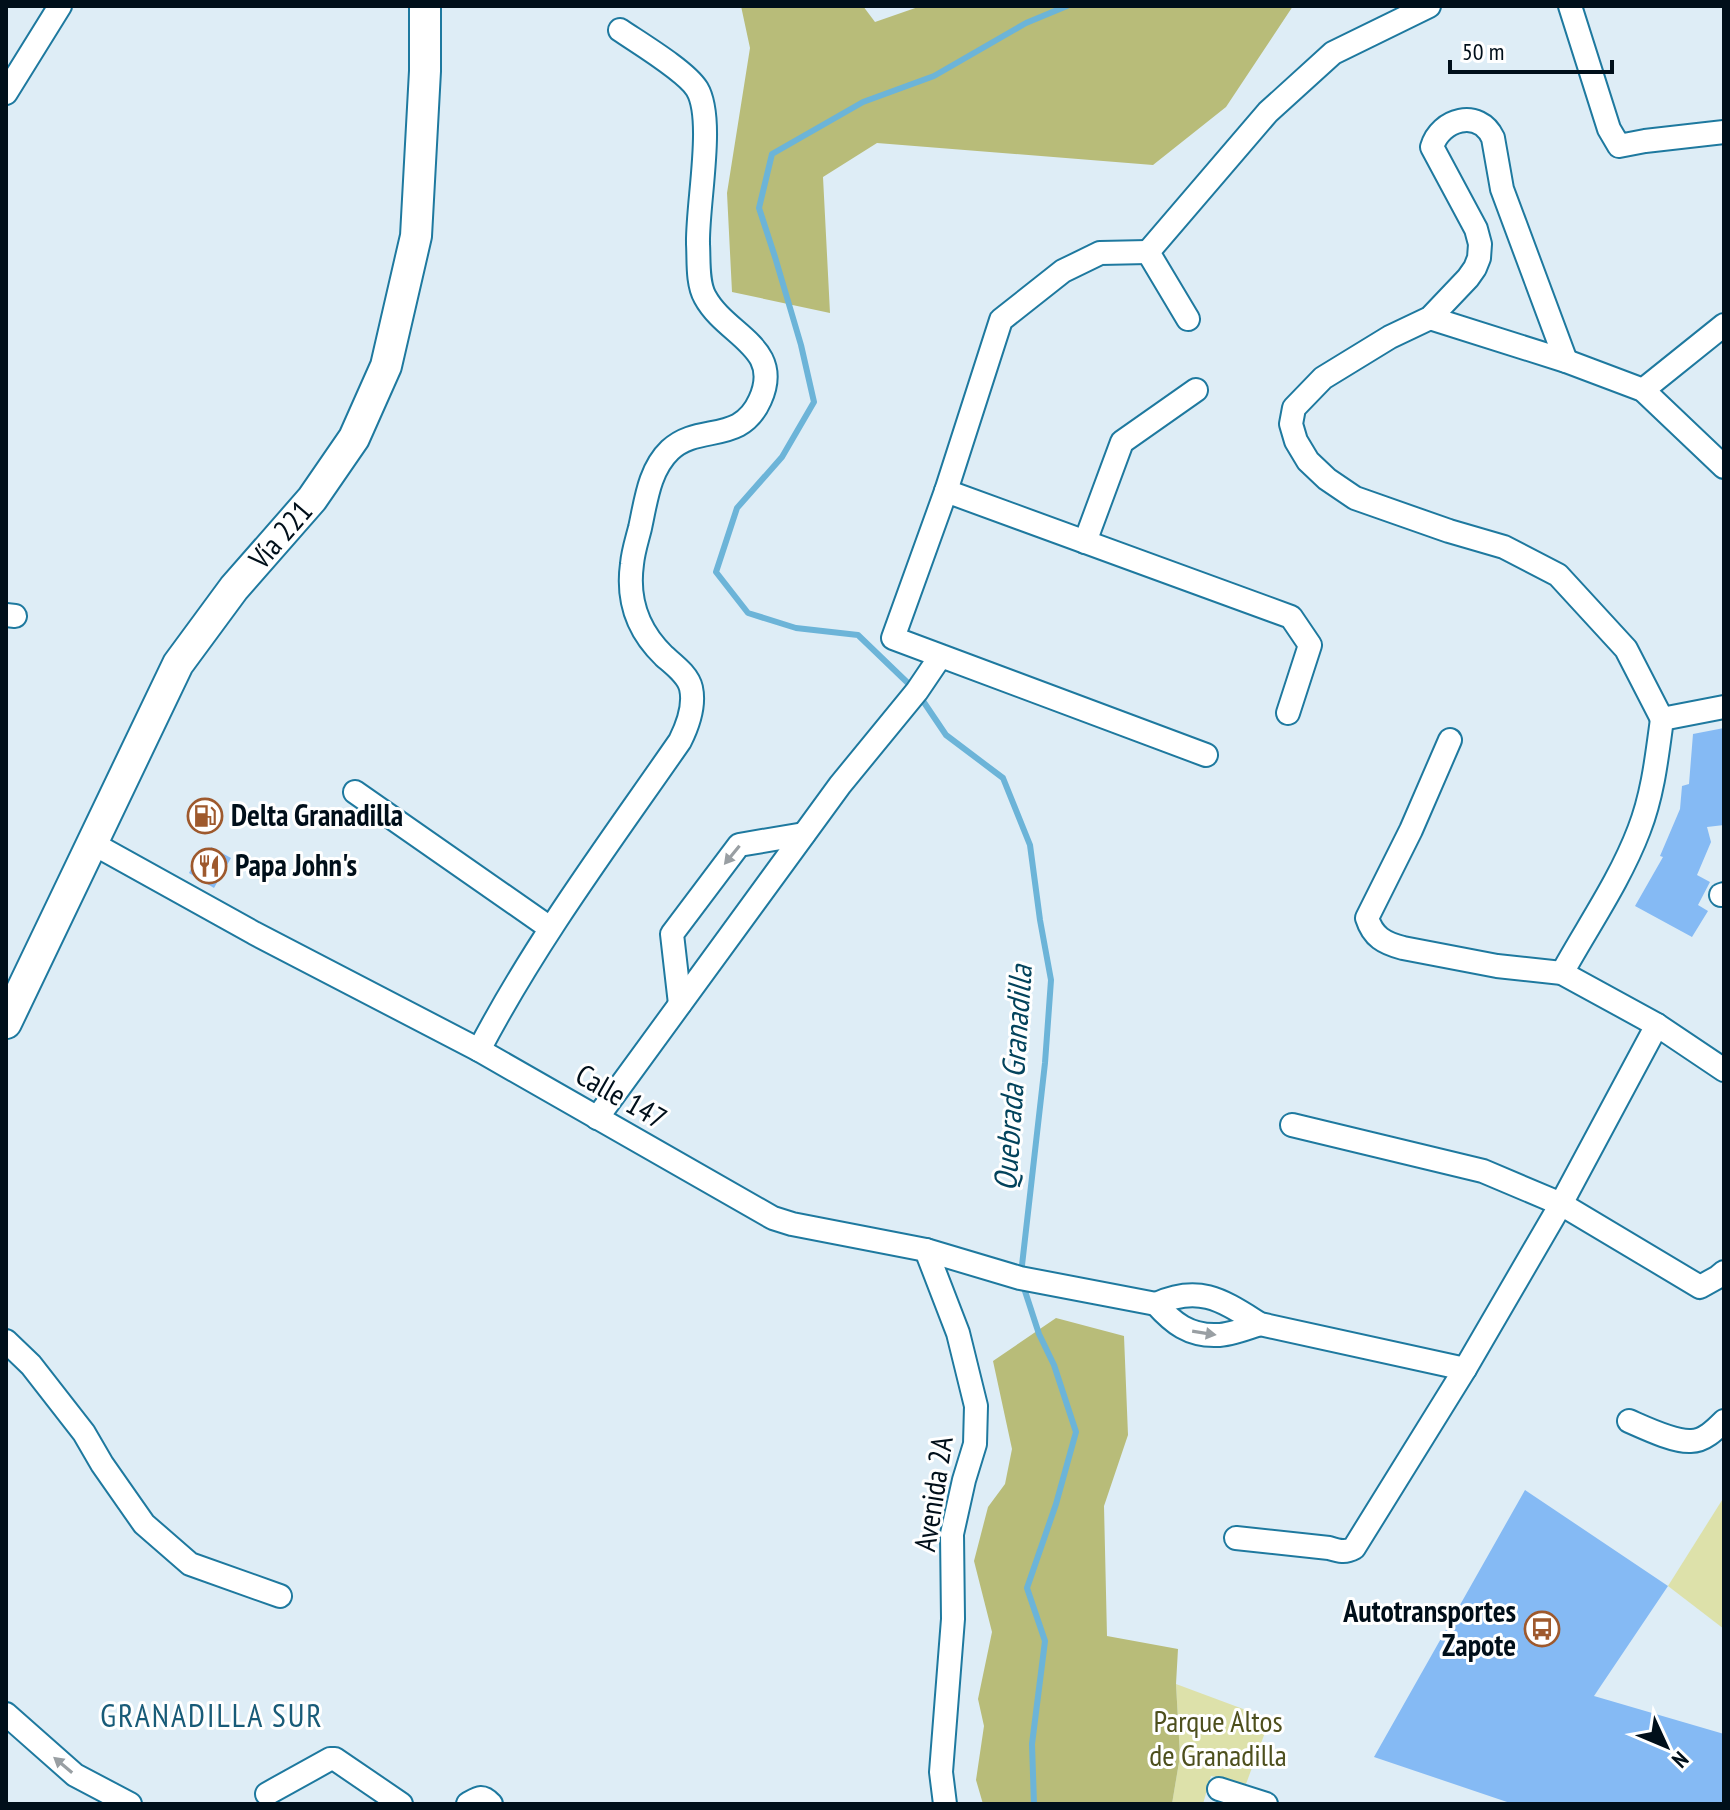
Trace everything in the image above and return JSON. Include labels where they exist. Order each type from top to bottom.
[{"type":"main road","name":"Vía 221","points":[[6,1023],[15,983],[92,843],[178,664],[234,588],[312,499],[354,438],[386,366],[416,236],[425,71],[425,6]]},
{"type":"street","points":[[6,93],[60,6]]},
{"type":"street","points":[[1206,755],[893,638],[946,491],[1001,320],[1063,271],[1100,253],[1148,252],[1268,112],[1333,53],[1429,6]]},
{"type":"street","points":[[1570,6],[1609,129],[1619,146],[1724,132]]},
{"type":"street","points":[[479,1050],[550,928],[680,741],[689,718],[691,686],[646,635],[635,616],[630,593],[632,563],[651,480],[660,461],[671,448],[740,425],[752,415],[761,399],[767,377],[765,362],[755,349],[716,314],[703,295],[698,226],[705,133],[704,108],[696,88],[685,76],[620,30]]},
{"type":"street","points":[[1562,973],[1619,873],[1639,829],[1652,787],[1662,719],[1626,649],[1558,575],[1504,547],[1355,498],[1308,461],[1296,441],[1291,424],[1294,408],[1323,378],[1390,337],[1430,318],[1475,268],[1480,244],[1476,229],[1432,147],[1450,122],[1464,119],[1476,121],[1493,138],[1502,189],[1566,361]]},
{"type":"street","points":[[1148,252],[1188,319]]},
{"type":"street","points":[[1430,318],[1566,361],[1643,390],[1724,467]]},
{"type":"street","points":[[1643,390],[1724,325]]},
{"type":"street","points":[[1085,542],[1122,442],[1196,390]]},
{"type":"street","points":[[946,491],[1291,617],[1310,645],[1288,713]]},
{"type":"street","points":[[597,1118],[840,785],[917,691],[940,657]]},
{"type":"street","points":[[1662,719],[1724,707]]},
{"type":"street","points":[[1450,740],[1411,830],[1367,918],[1377,937],[1389,945],[1403,948],[1497,966],[1562,973],[1657,1025],[1724,1070]]},
{"type":"street","points":[[355,792],[550,928]]},
{"type":"street","points":[[680,1004],[672,934],[739,845],[804,834]]},
{"type":"street","name":"Calle 147","points":[[92,843],[254,933],[479,1050],[773,1218],[926,1250],[1020,1278],[1156,1304]]},
{"type":"street","points":[[1236,1538],[1329,1548],[1340,1552],[1354,1548],[1465,1369],[1561,1204],[1657,1025]]},
{"type":"street","points":[[1292,1125],[1483,1171],[1561,1204],[1700,1287],[1724,1272]]},
{"type":"street","name":"Avenida 2A","points":[[926,1250],[958,1333],[976,1406],[975,1444],[952,1534],[953,1619],[941,1772],[945,1804]]},
{"type":"street","points":[[1260,1324],[1217,1335],[1186,1330],[1171,1321],[1156,1304],[1186,1294],[1215,1298],[1260,1324],[1465,1369]]},
{"type":"street","points":[[6,1341],[31,1365],[84,1433],[144,1524],[190,1564],[280,1596]]},
{"type":"street","points":[[1629,1421],[1659,1435],[1692,1442],[1708,1436],[1724,1421]]},
{"type":"street","points":[[6,1714],[75,1775],[130,1804]]},
{"type":"street","points":[[267,1794],[335,1759],[401,1804]]},
{"type":"street","points":[[1219,1789],[1266,1804]]},
{"type":"street","points":[[468,1804],[481,1796],[491,1804]]},
{"type":"green space","points":[[741,6],[863,6],[875,22],[921,6],[1293,6],[1226,107],[1153,165],[877,143],[823,177],[830,313],[732,292],[727,193],[750,48]]},
{"type":"green space","points":[[1056,1318],[1124,1336],[1128,1435],[1104,1506],[1107,1636],[1178,1649],[1176,1684],[1180,1756],[1172,1804],[983,1804],[976,1780],[984,1726],[978,1699],[992,1632],[974,1561],[988,1507],[1005,1484],[1012,1449],[993,1361]]},
{"type":"green space","points":[[1724,1497],[1724,1629],[1668,1586]]},
{"type":"green space","name":"Parque Altos de Granadilla","points":[[1176,1684],[1270,1719],[1246,1784],[1211,1776],[1203,1804],[1172,1804],[1180,1756]]},
{"type":"building","points":[[1724,728],[1724,825],[1707,827],[1711,842],[1697,875],[1710,882],[1698,905],[1708,911],[1692,937],[1635,906],[1663,857],[1660,856],[1680,809],[1682,786],[1689,784],[1693,734]]},
{"type":"building","name":"Papa John's","points":[[211,847],[231,858],[214,888],[189,873],[197,857],[204,860]]},
{"type":"building","name":"Autotransportes Zapote","points":[[1525,1490],[1668,1586],[1594,1696],[1724,1734],[1724,1804],[1513,1804],[1374,1757]]},
{"type":"waterway","name":"Quebrada Granadilla","points":[[912,687],[858,635],[796,628],[748,613],[716,572],[737,508],[782,457],[814,402],[801,345],[759,208],[772,154],[863,102],[934,76],[1026,23],[1067,6]]},
{"type":"waterway","name":"Quebrada Granadilla","points":[[919,695],[946,735],[1003,778],[1030,845],[1051,980],[1045,1063],[1021,1274]]},
{"type":"waterway","name":"Quebrada Granadilla","points":[[1023,1285],[1076,1432],[1056,1504],[1027,1588],[1045,1641],[1032,1744],[1034,1804]]},
{"type":"place","name":"Delta Granadilla","points":[[205,816]]},
{"type":"place","name":"Papa John's","points":[[209,866]]},
{"type":"place","name":"Autotransportes Zapote","points":[[1542,1629]]},
{"type":"district","name":"GRANADILLA SUR","points":[[212,1716]]}]
